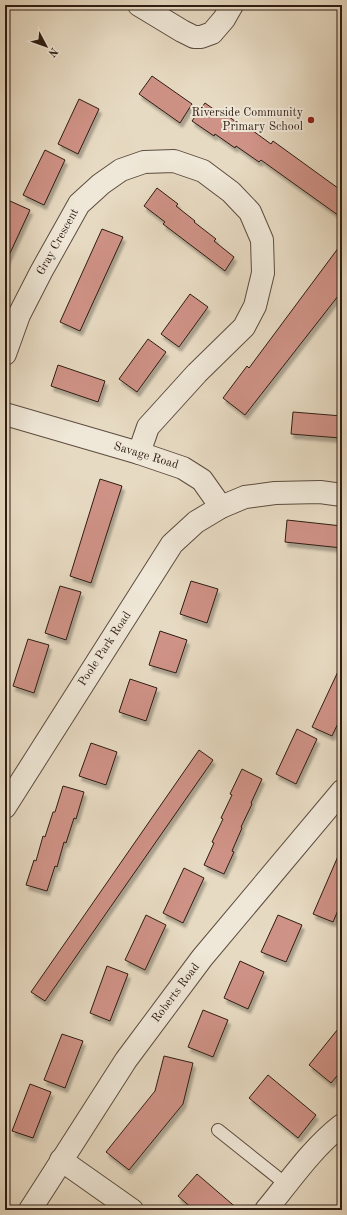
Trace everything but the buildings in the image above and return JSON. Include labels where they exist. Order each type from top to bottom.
[{"type":"street","points":[[139,5],[194,37],[212,34],[224,19],[232,5]]},
{"type":"street","name":"Gray Crescent","points":[[5,354],[19,315],[40,272],[79,204],[101,184],[121,170],[144,162],[174,161],[203,171],[231,192],[250,212],[262,240],[263,273],[255,306],[244,327],[197,373],[148,427],[139,453]]},
{"type":"street","name":"Savage Road","points":[[5,414],[139,453],[183,468],[202,480],[221,507]]},
{"type":"street","points":[[221,507],[244,497],[274,493],[320,492],[342,495]]},
{"type":"street","name":"Poole Park Road","points":[[5,807],[172,544],[196,522],[221,507]]},
{"type":"street","name":"Roberts Road","points":[[30,1210],[126,1060],[202,958],[342,791]]},
{"type":"street","points":[[266,1210],[314,1151],[342,1125]]},
{"type":"street","points":[[61,1160],[132,1210]]},
{"type":"lane","points":[[218,1130],[287,1185]]},
{"type":"place","name":"Riverside Community Primary School","points":[[311,120]]}]
